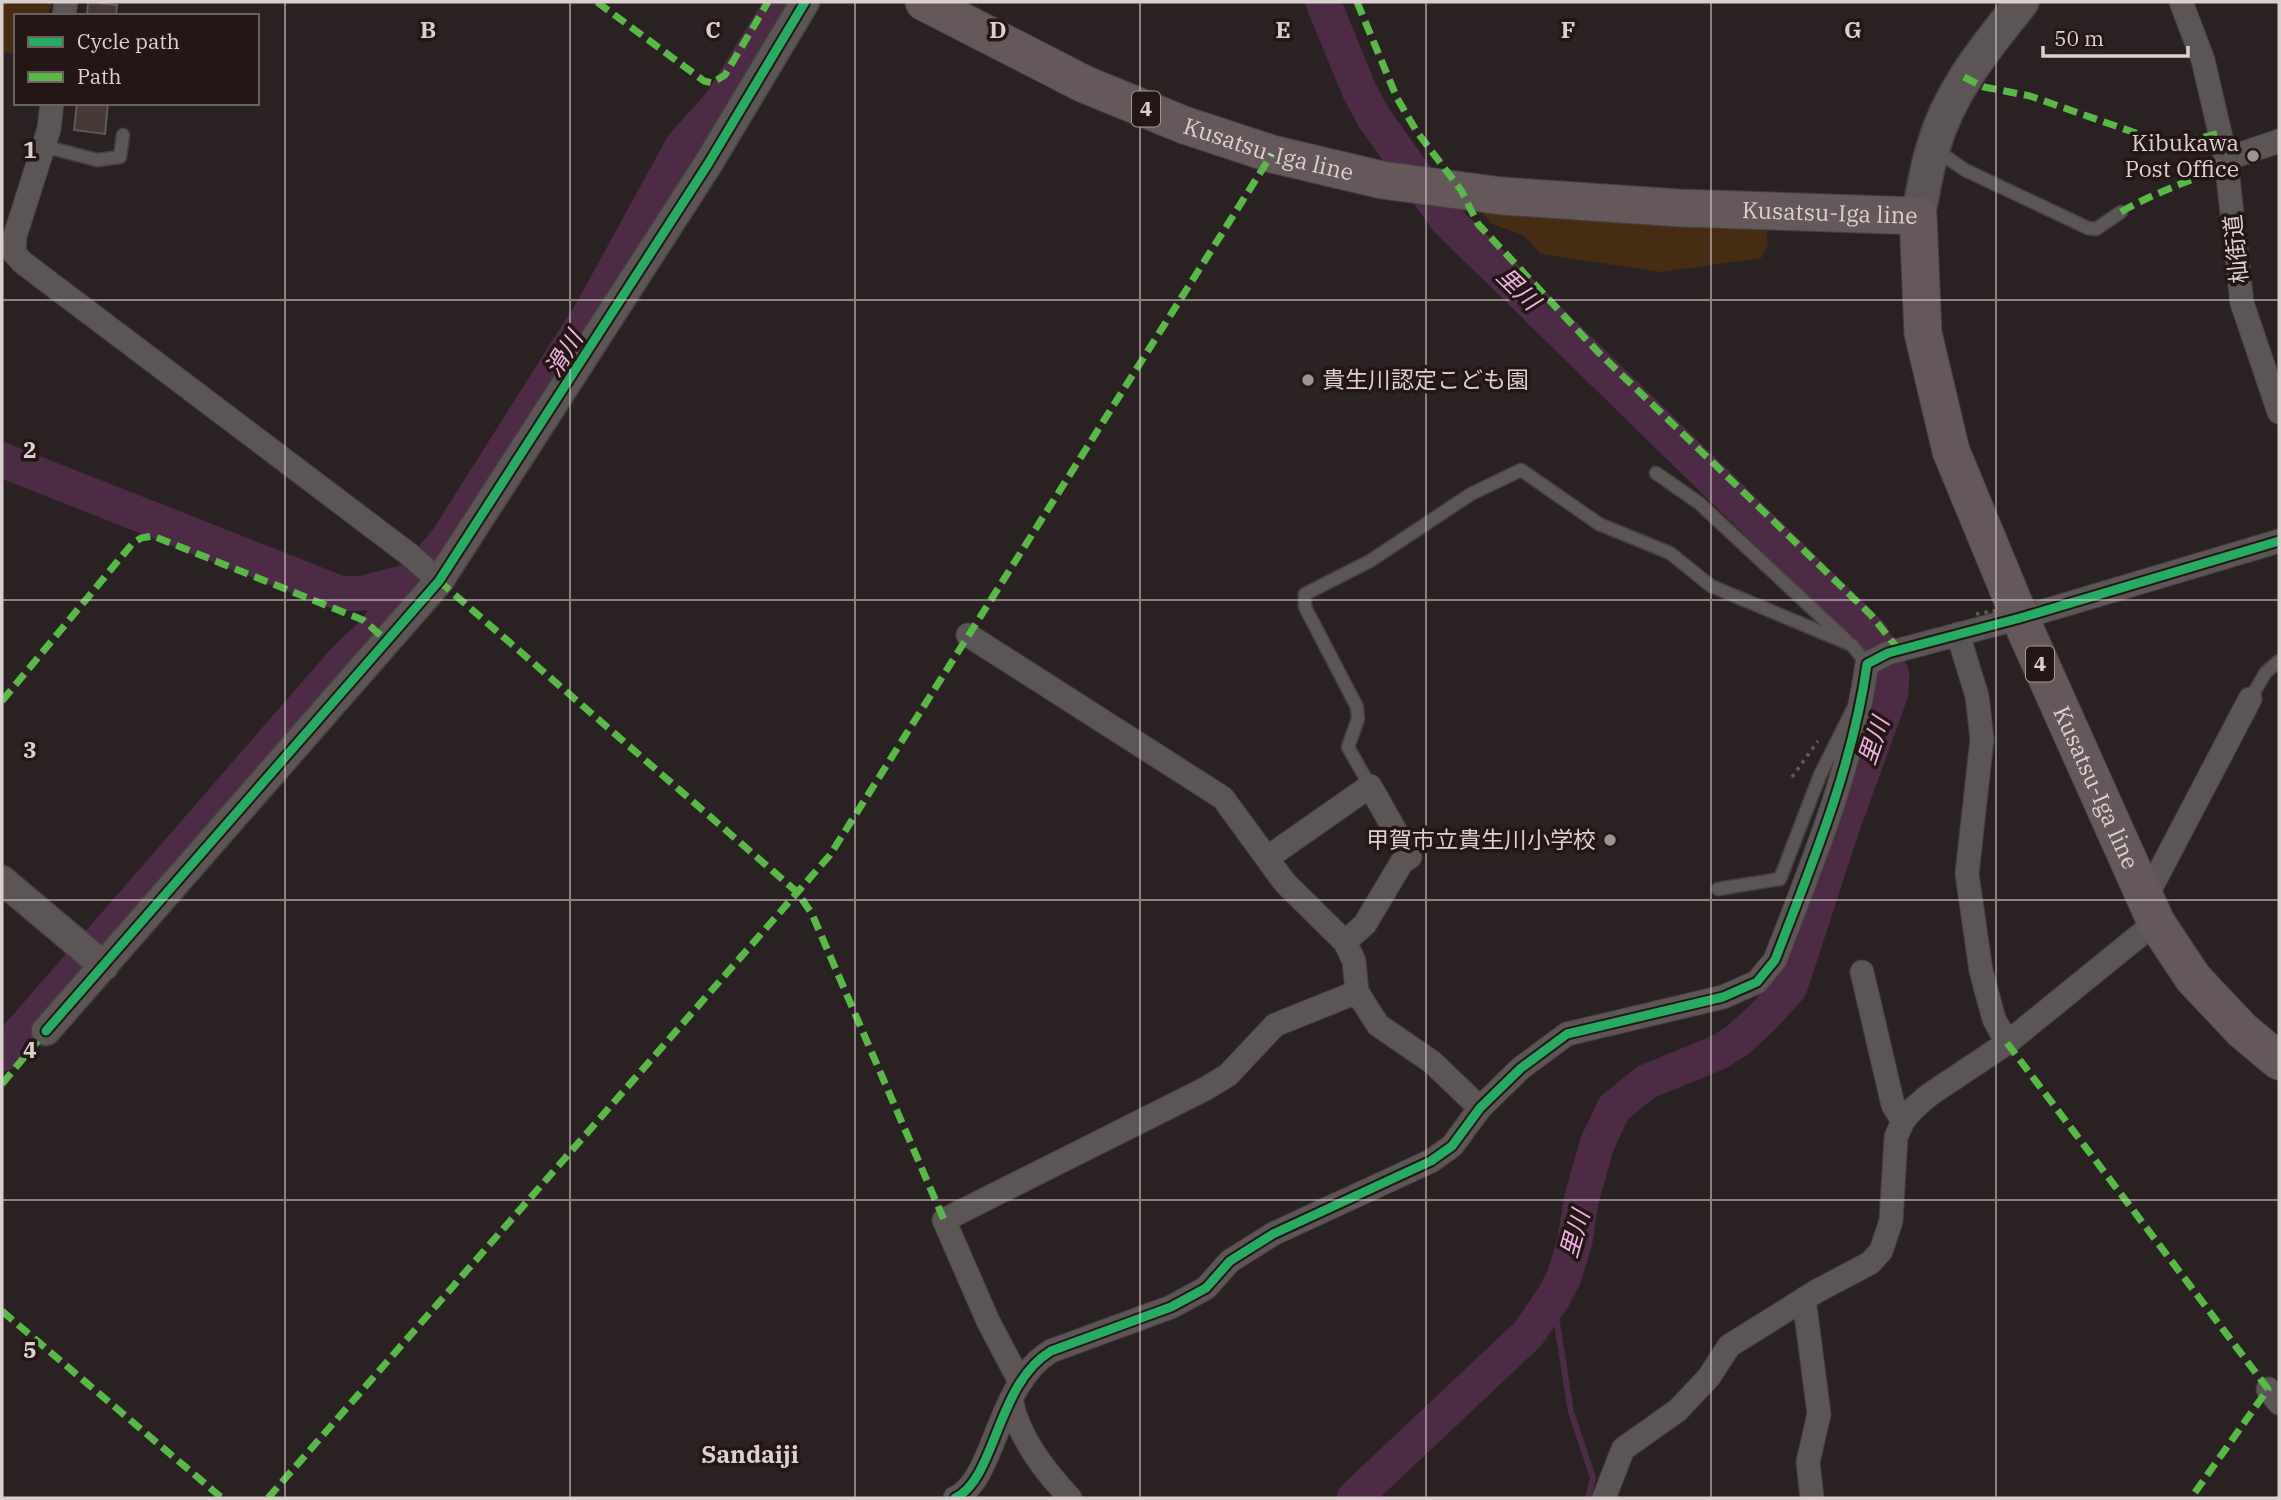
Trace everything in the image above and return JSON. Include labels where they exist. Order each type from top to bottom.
[{"type":"main road","name":"Kusatsu-Iga line","points":[[924,2],[1084,85],[1184,125],[1272,154],[1382,180],[1502,197],[1680,208],[1918,216],[1923,333],[1951,451],[2023,611],[2140,890],[2156,922],[2193,978],[2242,1030],[2279,1061]]},
{"type":"main road","points":[[1918,216],[1933,148],[1964,77],[2022,2]]},
{"type":"street","points":[[46,1031],[434,576],[708,164],[805,2]]},
{"type":"street","name":"杣街道","points":[[2180,2],[2209,83],[2227,159],[2242,303],[2279,412]]},
{"type":"street","points":[[52,105],[43,146],[15,236],[14,253],[22,262],[410,555],[434,576]]},
{"type":"street","points":[[2227,159],[2279,141]]},
{"type":"street","points":[[955,1498],[964,1494],[980,1470],[1015,1390],[1035,1361],[1052,1351],[1171,1307],[1206,1288],[1230,1261],[1273,1234],[1431,1161],[1452,1146],[1480,1108],[1521,1068],[1567,1034],[1723,997],[1757,982],[1767,974],[1775,960],[1815,855],[1848,755],[1864,690],[1876,660],[2023,611],[2279,541]]},
{"type":"street","points":[[1958,634],[1977,696],[1982,739],[1967,874],[1981,971],[1994,1019],[2007,1043]]},
{"type":"street","points":[[968,635],[1211,787],[1223,798],[1285,883],[1345,942],[1354,961],[1357,992],[1378,1025],[1432,1062],[1480,1108]]},
{"type":"street","points":[[2140,890],[2153,884],[2250,699]]},
{"type":"street","points":[[1267,858],[1370,786],[1410,857],[1402,862],[1365,924],[1345,942]]},
{"type":"street","points":[[2,880],[103,966]]},
{"type":"street","points":[[1604,1498],[1623,1449],[1678,1410],[1741,1335],[1781,1316],[1804,1299],[1870,1263],[1881,1251],[1891,1221],[1893,1157],[1896,1137],[1903,1121],[1929,1095],[2007,1043],[2156,922]]},
{"type":"street","points":[[1862,972],[1893,1105],[1903,1121]]},
{"type":"street","points":[[1070,1498],[1031,1448],[1015,1419],[1015,1390],[944,1220],[1205,1089],[1228,1074],[1260,1037],[1275,1025],[1357,992]]},
{"type":"street","points":[[1804,1299],[1819,1414],[1808,1462],[1812,1498]]},
{"type":"lane","points":[[43,146],[97,160],[120,157],[123,135]]},
{"type":"lane","points":[[1933,148],[1965,170],[2088,228],[2096,229],[2121,212]]},
{"type":"lane","points":[[1370,786],[1348,747],[1358,719],[1357,707],[1305,607],[1305,594],[1370,561],[1471,494],[1521,470],[1599,524],[1670,553],[1711,586],[1852,645],[1876,660]]},
{"type":"lane","points":[[1656,473],[1699,503],[1852,645]]},
{"type":"lane","points":[[2250,699],[2266,672],[2279,661]]},
{"type":"lane","points":[[1718,889],[1780,879],[1820,775],[1864,690]]},
{"type":"path","points":[[1976,614],[2023,611]]},
{"type":"path","points":[[1791,777],[1822,733]]},
{"type":"shaded area","points":[[2,2],[52,2],[49,14],[14,14],[14,54],[2,52]]},
{"type":"shaded area","points":[[1480,210],[1766,226],[1768,245],[1761,258],[1661,272],[1541,254],[1523,235],[1492,224]]},
{"type":"building","points":[[88,2],[117,5],[116,14],[87,14]]},
{"type":"building","points":[[77,105],[108,105],[105,134],[74,130]]},
{"type":"waterway","name":"滑川","points":[[2,460],[342,594],[364,593],[413,580],[447,540],[593,309],[683,145],[721,103],[783,2]]},
{"type":"waterway","name":"里川","points":[[1323,2],[1359,90],[1374,118],[1447,220],[1871,634],[1892,675],[1891,693],[1842,828],[1790,987],[1738,1040],[1719,1052],[1646,1082],[1614,1108],[1597,1144],[1581,1201],[1575,1241],[1564,1277],[1553,1298],[1528,1334],[1354,1498]]},
{"type":"waterway","points":[[2,1054],[347,657],[373,633],[413,580]]},
{"type":"waterway","points":[[1553,1298],[1571,1412],[1593,1478],[1588,1498]]},
{"type":"marked path","points":[[597,2],[704,81],[712,83],[725,75],[768,2]]},
{"type":"marked path","points":[[1357,2],[1397,98],[1417,132],[1461,190],[1478,224],[1598,352],[1871,615],[1899,650]]},
{"type":"marked path","points":[[1964,77],[1984,87],[2030,96],[2170,145],[2221,133]]},
{"type":"marked path","points":[[268,1498],[830,855],[1272,154]]},
{"type":"marked path","points":[[2121,212],[2227,165]]},
{"type":"marked path","points":[[2,701],[132,544],[141,538],[153,536],[363,620],[386,640]]},
{"type":"marked path","points":[[439,581],[797,892],[812,914],[944,1220]]},
{"type":"marked path","points":[[2,1084],[46,1031]]},
{"type":"marked path","points":[[2007,1043],[2268,1389],[2191,1498]]},
{"type":"marked path","points":[[2,1311],[222,1498]]},
{"type":"cycle path","points":[[46,1031],[439,581],[708,164],[805,2]]},
{"type":"cycle path","points":[[955,1498],[969,1488],[980,1472],[1019,1385],[1033,1366],[1051,1351],[1171,1307],[1206,1288],[1230,1261],[1273,1234],[1431,1161],[1452,1146],[1480,1108],[1521,1068],[1567,1034],[1723,997],[1757,982],[1775,960],[1830,814],[1852,740],[1867,664],[1888,653],[2020,618],[2279,541]]},
{"type":"place","name":"Kibukawa Post Office","points":[[2253,156]]},
{"type":"place","name":"貴生川認定こども園","points":[[1308,380]]},
{"type":"place","name":"甲賀市立貴生川小学校","points":[[1610,840]]},
{"type":"district","name":"Sandaiji","points":[[750,1455]]}]
